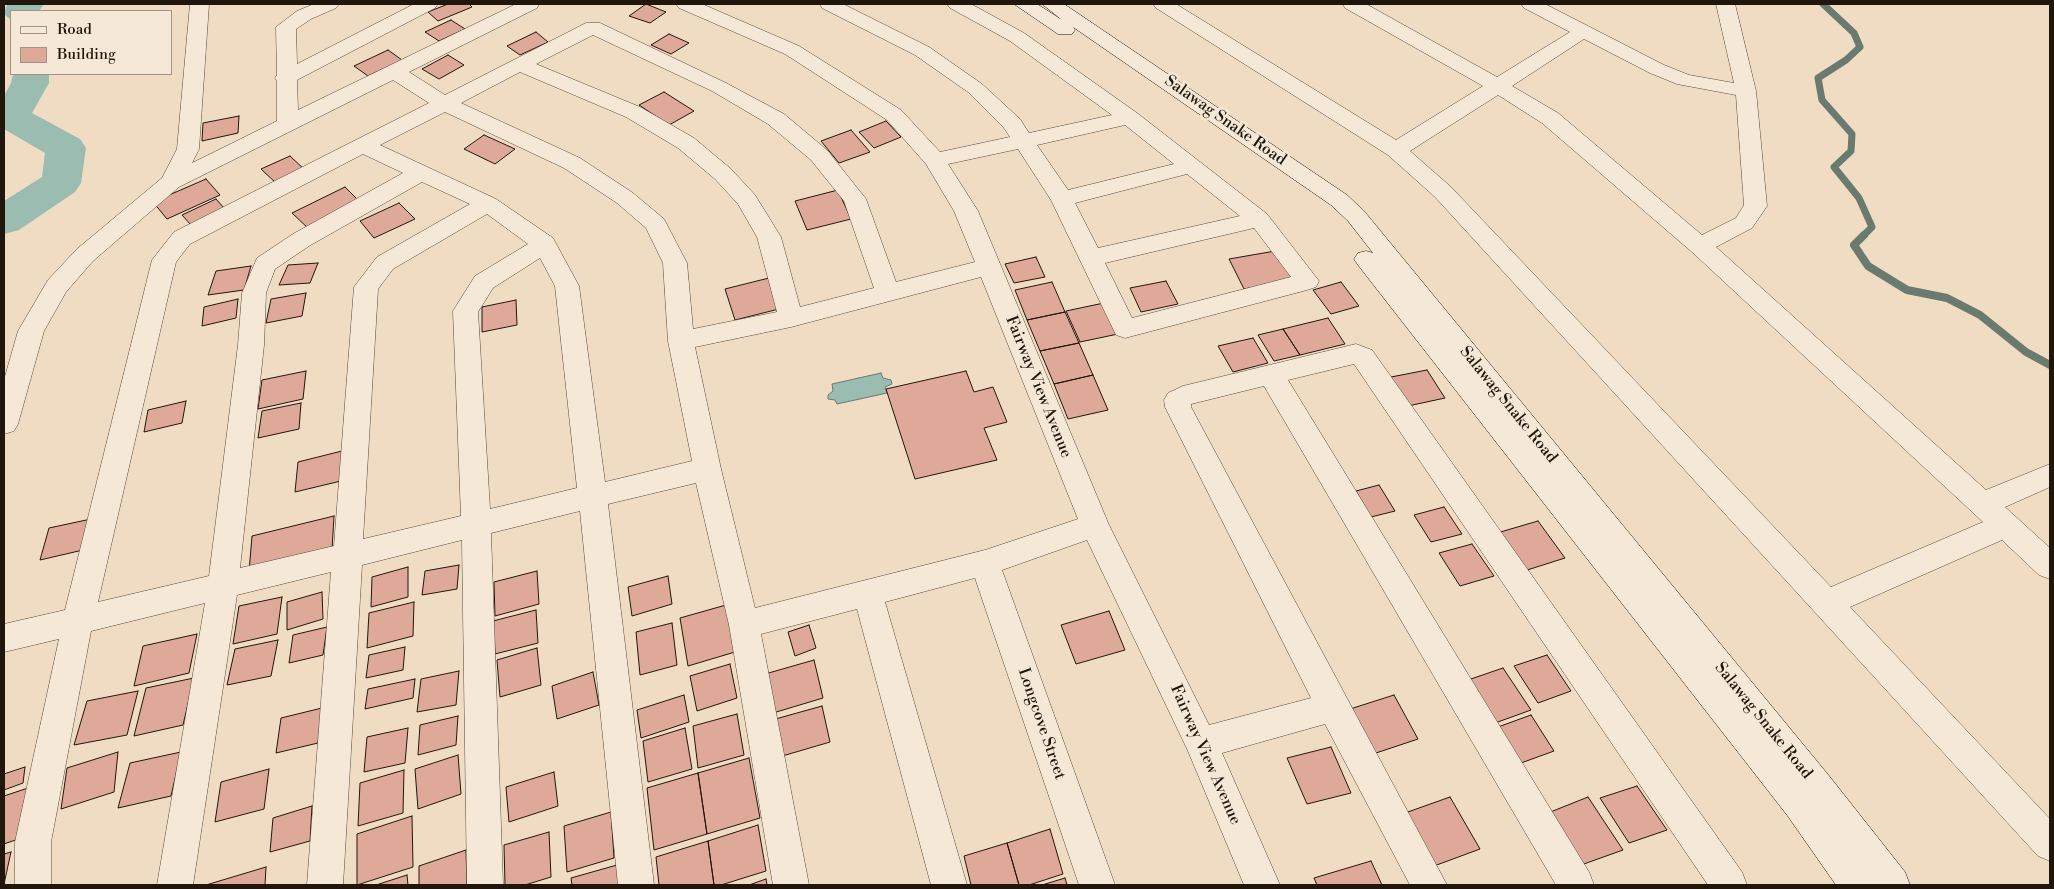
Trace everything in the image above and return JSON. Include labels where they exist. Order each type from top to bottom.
[{"type":"street","points":[[171,182],[188,149],[199,4]]},
{"type":"street","points":[[288,125],[285,78],[286,27],[304,15],[329,4]]},
{"type":"street","points":[[285,78],[428,4]]},
{"type":"street","points":[[4,424],[31,330],[58,286],[91,250],[171,182],[530,4]]},
{"type":"street","name":"Fairway View Avenue","points":[[686,4],[792,50],[894,115],[935,160],[966,211],[1095,525],[1201,742],[1262,885]]},
{"type":"street","points":[[829,4],[922,51],[975,88],[1012,124],[1062,199],[1125,329],[1307,281],[1259,219],[1189,167],[1129,118],[1017,37],[957,4]]},
{"type":"street","name":"Salawag Snake Road","points":[[1024,4],[1339,200],[1356,216],[1818,789],[1892,885]]},
{"type":"street","name":"Salawag Snake Road","points":[[1052,4],[1328,213],[1799,802],[1858,885]]},
{"type":"street","points":[[1162,4],[1396,150],[1443,192],[2050,844]]},
{"type":"street","points":[[1352,4],[1498,86],[1550,118],[1700,246],[2050,566]]},
{"type":"street","points":[[1531,4],[1657,69],[1684,80],[1746,91]]},
{"type":"street","points":[[1700,246],[1744,223],[1756,206],[1746,91],[1726,4]]},
{"type":"street","points":[[33,885],[33,842],[78,620],[164,260],[182,238],[593,27],[719,87],[776,119],[819,155],[855,199],[888,293]]},
{"type":"street","points":[[1396,150],[1584,32]]},
{"type":"street","points":[[518,64],[633,112],[686,143],[723,174],[747,200],[769,237],[791,318]]},
{"type":"street","points":[[395,72],[444,103],[572,163],[625,198],[656,224],[674,263],[681,341],[707,469],[744,625],[791,885]]},
{"type":"street","points":[[935,160],[1129,118]]},
{"type":"street","points":[[364,146],[488,204],[545,244],[567,286],[574,333],[636,885]]},
{"type":"street","points":[[1062,199],[1189,167]]},
{"type":"street","points":[[175,885],[223,586],[251,345],[254,293],[265,264],[301,240],[420,173]]},
{"type":"street","points":[[325,885],[346,556],[366,287],[385,263],[488,204]]},
{"type":"street","points":[[1091,258],[1259,219]]},
{"type":"street","points":[[485,885],[476,525],[465,312],[484,282],[545,244]]},
{"type":"street","points":[[681,341],[791,318],[989,268]]},
{"type":"street","points":[[1429,885],[1178,407],[1177,400],[1183,396],[1356,354],[1363,357],[1729,885]]},
{"type":"street","points":[[1271,375],[1576,885]]},
{"type":"street","points":[[4,638],[707,469]]},
{"type":"street","points":[[1983,504],[2050,475]]},
{"type":"street","points":[[744,625],[985,564],[1095,525]]},
{"type":"street","points":[[1825,604],[2006,526]]},
{"type":"street","name":"Longcove Street","points":[[985,564],[1097,885]]},
{"type":"street","points":[[868,594],[949,885]]},
{"type":"street","points":[[1201,742],[1334,707]]},
{"type":"water","points":[[881,373],[883,378],[891,380],[892,384],[885,387],[887,393],[837,404],[835,400],[828,399],[828,395],[833,391],[832,384]]},
{"type":"building","points":[[448,4],[469,4],[472,7],[438,21],[428,12]]},
{"type":"building","points":[[646,4],[666,12],[650,23],[629,16]]},
{"type":"building","points":[[451,20],[465,29],[439,41],[425,32]]},
{"type":"building","points":[[536,32],[548,42],[520,55],[507,46]]},
{"type":"building","points":[[669,34],[689,43],[671,54],[651,45]]},
{"type":"building","points":[[388,50],[402,60],[368,76],[354,66]]},
{"type":"building","points":[[448,55],[464,65],[439,79],[422,69]]},
{"type":"building","points":[[664,92],[694,111],[669,125],[639,105]]},
{"type":"building","points":[[239,116],[238,133],[202,141],[203,123]]},
{"type":"building","points":[[886,121],[901,137],[874,148],[859,132]]},
{"type":"building","points":[[851,130],[870,152],[839,163],[821,141]]},
{"type":"building","points":[[484,135],[515,149],[495,164],[464,149]]},
{"type":"building","points":[[290,156],[305,170],[277,184],[261,169]]},
{"type":"building","points":[[206,179],[220,195],[167,219],[153,202]]},
{"type":"building","points":[[345,187],[362,204],[310,230],[292,213]]},
{"type":"building","points":[[838,190],[851,219],[807,230],[795,201]]},
{"type":"building","points":[[216,199],[225,209],[191,225],[182,215]]},
{"type":"building","points":[[399,203],[415,219],[374,238],[360,221]]},
{"type":"building","points":[[1281,250],[1297,280],[1244,289],[1229,259]]},
{"type":"building","points":[[1036,257],[1045,277],[1014,283],[1005,264]]},
{"type":"building","points":[[318,263],[310,283],[279,285],[288,265]]},
{"type":"building","points":[[251,266],[244,290],[208,295],[216,271]]},
{"type":"building","points":[[769,278],[779,309],[735,320],[725,289]]},
{"type":"building","points":[[1166,281],[1178,304],[1141,312],[1130,288]]},
{"type":"building","points":[[1052,282],[1065,312],[1027,320],[1015,290]]},
{"type":"building","points":[[1341,282],[1359,306],[1331,314],[1313,290]]},
{"type":"building","points":[[306,293],[302,316],[266,323],[271,299]]},
{"type":"building","points":[[238,299],[236,318],[202,326],[204,307]]},
{"type":"building","points":[[516,300],[517,325],[482,332],[482,307]]},
{"type":"building","points":[[1104,303],[1118,334],[1080,342],[1066,311]]},
{"type":"building","points":[[1065,312],[1079,343],[1040,351],[1027,320]]},
{"type":"building","points":[[1328,318],[1345,344],[1300,355],[1283,329]]},
{"type":"building","points":[[1283,329],[1300,355],[1274,361],[1258,335]]},
{"type":"building","points":[[1253,338],[1268,363],[1233,372],[1218,346]]},
{"type":"building","points":[[1079,343],[1093,375],[1054,384],[1040,351]]},
{"type":"building","points":[[1427,370],[1445,398],[1408,406],[1391,377]]},
{"type":"building","points":[[306,371],[303,399],[258,409],[262,380]]},
{"type":"building","points":[[966,371],[974,392],[993,387],[1007,422],[984,428],[997,460],[915,479],[886,389]]},
{"type":"building","points":[[1093,375],[1108,410],[1068,419],[1054,384]]},
{"type":"building","points":[[186,401],[182,423],[144,432],[148,410]]},
{"type":"building","points":[[301,403],[299,429],[258,438],[262,411]]},
{"type":"building","points":[[342,451],[341,481],[295,492],[298,462]]},
{"type":"building","points":[[1379,485],[1395,511],[1371,517],[1356,491]]},
{"type":"building","points":[[1444,507],[1462,534],[1431,542],[1414,515]]},
{"type":"building","points":[[334,516],[332,550],[249,572],[252,536]]},
{"type":"building","points":[[91,519],[83,550],[40,560],[49,528]]},
{"type":"building","points":[[1538,521],[1565,558],[1524,571],[1497,533]]},
{"type":"building","points":[[1472,544],[1494,576],[1460,586],[1439,553]]},
{"type":"building","points":[[459,565],[457,589],[422,595],[425,571]]},
{"type":"building","points":[[408,567],[408,597],[371,607],[372,577]]},
{"type":"building","points":[[537,571],[539,604],[495,616],[494,582]]},
{"type":"building","points":[[668,576],[672,604],[632,616],[628,587]]},
{"type":"building","points":[[322,592],[323,619],[287,630],[287,602]]},
{"type":"building","points":[[282,597],[277,634],[233,644],[239,606]]},
{"type":"building","points":[[414,602],[413,636],[367,648],[369,613]]},
{"type":"building","points":[[726,605],[735,652],[688,666],[680,618]]},
{"type":"building","points":[[536,610],[538,643],[495,654],[493,621]]},
{"type":"building","points":[[1109,611],[1125,650],[1076,664],[1061,625]]},
{"type":"building","points":[[672,623],[677,665],[640,675],[636,632]]},
{"type":"building","points":[[809,625],[816,648],[795,656],[788,632]]},
{"type":"building","points":[[327,627],[323,655],[289,663],[293,635]]},
{"type":"building","points":[[197,634],[189,673],[134,686],[143,646]]},
{"type":"building","points":[[278,640],[271,676],[227,685],[235,649]]},
{"type":"building","points":[[405,647],[403,670],[366,678],[369,655]]},
{"type":"building","points":[[537,648],[541,685],[500,697],[497,660]]},
{"type":"building","points":[[1547,655],[1571,691],[1538,703],[1514,666]]},
{"type":"building","points":[[814,660],[823,698],[773,713],[765,674]]},
{"type":"building","points":[[730,664],[737,698],[697,711],[690,676]]},
{"type":"building","points":[[1503,668],[1531,710],[1495,723],[1468,680]]},
{"type":"building","points":[[459,671],[456,705],[417,712],[421,679]]},
{"type":"building","points":[[593,672],[599,705],[557,719],[552,686]]},
{"type":"building","points":[[194,678],[183,725],[134,736],[146,688]]},
{"type":"building","points":[[415,679],[413,698],[365,709],[368,689]]},
{"type":"building","points":[[138,691],[127,735],[74,745],[87,701]]},
{"type":"building","points":[[684,695],[689,722],[641,738],[637,710]]},
{"type":"building","points":[[1394,695],[1418,739],[1370,755],[1347,710]]},
{"type":"building","points":[[822,706],[830,742],[779,757],[772,720]]},
{"type":"building","points":[[322,708],[318,743],[276,753],[281,718]]},
{"type":"building","points":[[737,714],[744,755],[698,768],[693,726]]},
{"type":"building","points":[[1531,715],[1554,751],[1521,763],[1498,727]]},
{"type":"building","points":[[458,716],[456,745],[418,755],[420,725]]},
{"type":"building","points":[[408,728],[405,763],[364,772],[367,737]]},
{"type":"building","points":[[685,728],[692,769],[648,782],[643,741]]},
{"type":"building","points":[[1331,747],[1351,793],[1307,804],[1287,758]]},
{"type":"building","points":[[118,752],[114,792],[61,809],[67,768]]},
{"type":"building","points":[[181,752],[171,796],[118,808],[130,763]]},
{"type":"building","points":[[458,755],[461,794],[418,809],[415,769]]},
{"type":"building","points":[[749,758],[760,818],[707,834],[698,773]]},
{"type":"building","points":[[25,767],[23,783],[4,790],[4,774]]},
{"type":"building","points":[[269,769],[264,809],[215,822],[221,782]]},
{"type":"building","points":[[404,770],[403,813],[358,826],[360,783]]},
{"type":"building","points":[[554,772],[558,806],[509,822],[506,787]]},
{"type":"building","points":[[698,773],[707,834],[654,850],[647,788]]},
{"type":"building","points":[[1637,786],[1667,830],[1629,843],[1600,798]]},
{"type":"building","points":[[28,788],[21,838],[4,844],[4,796]]},
{"type":"building","points":[[1450,797],[1480,849],[1434,866],[1405,813]]},
{"type":"building","points":[[1588,797],[1623,850],[1581,865],[1548,813]]},
{"type":"building","points":[[312,806],[310,841],[270,852],[273,818]]},
{"type":"building","points":[[611,812],[614,858],[567,872],[564,826]]},
{"type":"building","points":[[412,816],[413,867],[357,885],[357,834]]},
{"type":"building","points":[[758,825],[766,871],[721,885],[714,885],[708,841]]},
{"type":"building","points":[[1050,829],[1063,874],[1029,885],[1019,885],[1007,843]]},
{"type":"building","points":[[549,832],[551,877],[525,885],[505,885],[504,845]]},
{"type":"building","points":[[708,841],[714,885],[659,885],[656,857]]},
{"type":"building","points":[[1007,843],[1019,885],[971,885],[964,856]]},
{"type":"building","points":[[466,850],[467,885],[419,885],[419,866]]},
{"type":"building","points":[[11,852],[4,884],[4,854]]},
{"type":"building","points":[[1371,861],[1382,885],[1317,885],[1314,878]]},
{"type":"building","points":[[617,865],[619,885],[572,885],[571,878]]},
{"type":"building","points":[[266,867],[265,885],[206,885]]},
{"type":"building","points":[[407,875],[408,885],[376,885]]},
{"type":"building","points":[[1065,878],[1067,885],[1042,885]]},
{"type":"building","points":[[766,879],[767,885],[749,885]]},
{"type":"waterway","points":[[20,10],[27,4]]},
{"type":"waterway","points":[[1823,4],[1854,33],[1860,47],[1846,60],[1818,78],[1822,100],[1852,134],[1851,151],[1834,167],[1859,198],[1872,227],[1854,245],[1868,266],[1907,290],[1947,298],[1980,315],[2026,352],[2050,365]]},
{"type":"waterway","points":[[4,220],[61,183],[66,148],[11,117],[30,83],[31,75]]}]
